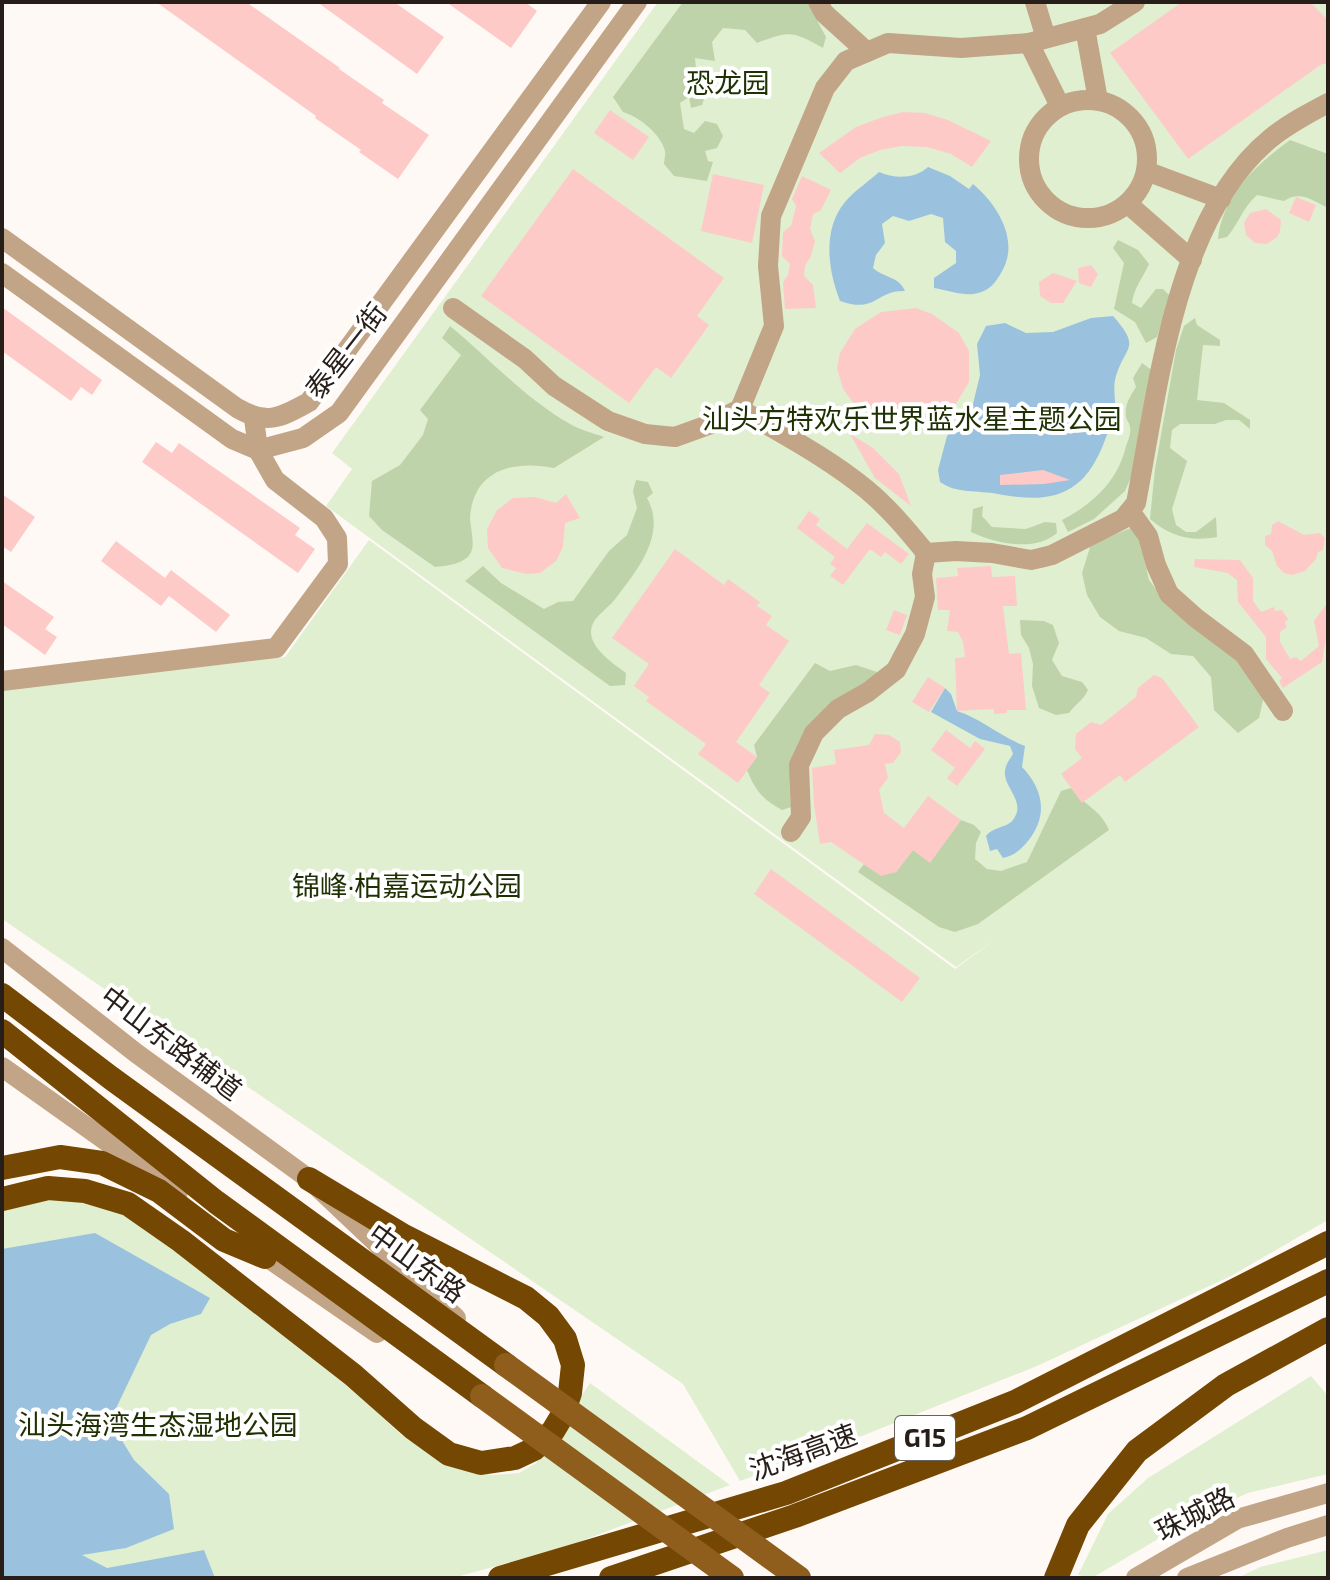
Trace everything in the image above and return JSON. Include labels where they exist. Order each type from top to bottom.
[{"type":"highway","name":"中山东路","points":[[2,995],[506,1365]]},
{"type":"highway","points":[[2,1031],[216,1202],[482,1396]]},
{"type":"highway","points":[[2,1168],[60,1157],[102,1163],[159,1191],[224,1240],[265,1257]]},
{"type":"highway","points":[[2,1199],[48,1188],[85,1191],[128,1204],[181,1241],[449,1454],[481,1463],[515,1458],[534,1449],[553,1431],[562,1416],[570,1393],[573,1365],[565,1339],[548,1316],[526,1298],[404,1236],[309,1179]]},
{"type":"highway","name":"沈海高速","points":[[500,1578],[786,1493],[1015,1402],[1328,1243]]},
{"type":"highway","name":"沈海高速","points":[[611,1578],[795,1516],[1027,1428],[1328,1281]]},
{"type":"highway","points":[[1056,1578],[1078,1525],[1137,1451],[1226,1385],[1328,1329]]},
{"type":"main road","name":"中山东路","points":[[506,1365],[799,1578]]},
{"type":"main road","points":[[482,1396],[732,1578]]},
{"type":"street","name":"泰星一街","points":[[254,418],[280,417],[309,402],[601,2]]},
{"type":"street","name":"泰星一街","points":[[258,450],[303,438],[339,413],[637,2]]},
{"type":"street","points":[[818,2],[824,13],[867,52]]},
{"type":"street","points":[[1035,2],[1038,41],[1060,106]]},
{"type":"street","points":[[453,308],[525,359],[566,395],[608,421],[645,434],[675,437],[711,424],[740,409],[774,326],[768,266],[771,216],[825,88],[846,61],[888,43],[961,48],[1038,41],[1100,24],[1135,2]]},
{"type":"street","points":[[1085,28],[1098,100]]},
{"type":"street","points":[[1078,100],[1098,100],[1116,106],[1142,134],[1147,152],[1146,171],[1140,189],[1128,204],[1111,214],[1091,219],[1071,216],[1052,207],[1038,192],[1029,173],[1028,153],[1034,133],[1045,117],[1060,106],[1078,100]]},
{"type":"street","points":[[926,553],[992,553],[1031,560],[1052,555],[1123,519],[1136,503],[1166,346],[1192,260],[1221,199],[1236,176],[1270,139],[1328,103]]},
{"type":"street","points":[[1146,171],[1221,199]]},
{"type":"street","points":[[1128,204],[1192,260]]},
{"type":"street","points":[[2,238],[254,418],[258,450],[275,480],[324,518],[337,538],[338,564],[276,648],[2,681]]},
{"type":"street","points":[[2,273],[232,439],[258,450]]},
{"type":"street","points":[[740,409],[822,457],[867,490],[926,553]]},
{"type":"street","points":[[1130,511],[1148,536],[1169,594],[1244,654],[1283,711]]},
{"type":"street","points":[[791,832],[801,817],[799,765],[814,733],[838,709],[868,692],[896,670],[915,634],[925,597],[922,574],[926,553]]},
{"type":"street","name":"中山东路辅道","points":[[2,948],[136,1053],[309,1179],[506,1365]]},
{"type":"street","points":[[2,1067],[265,1257],[398,1347],[439,1363]]},
{"type":"street","name":"珠城路","points":[[1136,1578],[1237,1519],[1328,1493]]},
{"type":"street","name":"珠城路","points":[[1187,1578],[1273,1543],[1328,1525]]},
{"type":"green space","points":[[658,2],[1328,2],[1328,1220],[1231,1276],[1037,1366],[740,1481],[683,1384],[2,919],[2,690],[285,657],[369,540],[955,969],[996,939],[956,967],[326,506],[352,469],[332,453]]},
{"type":"green space","points":[[683,2],[807,2],[826,37],[823,48],[791,34],[757,43],[745,30],[723,28],[712,42],[715,61],[695,58],[696,68],[708,87],[702,105],[691,108],[689,97],[680,103],[684,129],[694,133],[705,121],[717,124],[723,136],[717,148],[705,151],[708,161],[713,162],[707,181],[674,176],[664,164],[665,151],[659,138],[642,122],[623,112],[613,97]]},
{"type":"green space","points":[[1290,140],[1328,154],[1328,208],[1301,196],[1284,201],[1257,195],[1227,237],[1218,239],[1226,209],[1234,195],[1254,170]]},
{"type":"green space","points":[[1118,240],[1138,250],[1149,264],[1132,303],[1141,308],[1156,289],[1163,289],[1170,296],[1157,337],[1146,343],[1135,322],[1114,309],[1124,263],[1113,248]]},
{"type":"green space","points":[[1195,318],[1197,325],[1220,340],[1220,346],[1203,345],[1197,400],[1224,403],[1250,420],[1250,429],[1239,420],[1226,420],[1215,424],[1180,424],[1172,430],[1170,448],[1187,461],[1172,509],[1176,525],[1186,532],[1196,532],[1216,517],[1217,537],[1198,539],[1165,530],[1150,519],[1155,469],[1176,350],[1184,326]]},
{"type":"green space","points":[[450,326],[553,414],[604,437],[554,468],[511,467],[488,478],[473,501],[470,517],[472,551],[459,562],[435,567],[382,530],[369,516],[372,481],[400,465],[423,435],[428,419],[420,410],[461,355],[442,338]]},
{"type":"green space","points":[[1142,363],[1153,371],[1136,466],[1125,491],[1094,519],[1068,532],[1062,520],[1084,507],[1103,490],[1122,459],[1130,432],[1126,408],[1136,387],[1133,378]]},
{"type":"green space","points":[[636,480],[648,482],[653,493],[647,498],[654,525],[652,538],[633,575],[591,628],[591,636],[599,651],[626,673],[625,685],[610,686],[465,581],[483,566],[501,583],[544,609],[558,602],[573,601],[609,551],[627,535],[637,508],[633,491]]},
{"type":"green space","points":[[983,506],[982,516],[992,527],[1026,529],[1045,522],[1056,523],[1057,533],[1038,543],[1027,544],[1004,543],[981,536],[971,532],[973,509]]},
{"type":"green space","points":[[1131,528],[1140,541],[1149,580],[1172,610],[1231,653],[1257,685],[1263,700],[1259,718],[1238,733],[1214,710],[1211,677],[1193,656],[1171,654],[1146,638],[1119,631],[1100,617],[1087,595],[1082,573],[1091,544]]},
{"type":"green space","points":[[1020,620],[1044,621],[1053,625],[1059,643],[1052,660],[1062,676],[1082,682],[1088,690],[1069,713],[1056,715],[1039,708],[1032,686],[1033,664],[1029,648],[1021,635]]},
{"type":"green space","points":[[815,663],[830,671],[856,665],[880,673],[825,713],[800,741],[793,758],[790,780],[791,807],[782,810],[760,794],[747,770],[757,757],[754,745]]},
{"type":"green space","points":[[1071,788],[1101,817],[1109,830],[978,924],[955,932],[939,927],[858,872],[864,864],[881,875],[896,872],[913,850],[930,862],[961,820],[974,825],[981,832],[976,843],[975,859],[987,869],[1001,871],[1027,862],[1061,791]]},
{"type":"green space","name":"汕头海湾生态湿地公园","points":[[73,1198],[113,1208],[197,1263],[403,1436],[448,1466],[492,1475],[519,1473],[536,1463],[590,1383],[730,1485],[568,1546],[453,1578],[2,1578],[2,1208],[23,1201]]},
{"type":"green space","points":[[1311,1376],[1328,1396],[1328,1474],[1248,1493],[1197,1516],[1092,1578],[1078,1575],[1108,1514],[1148,1478]]},
{"type":"green space","points":[[1328,1550],[1328,1578],[1238,1578],[1260,1567]]},
{"type":"water","points":[[928,167],[950,176],[969,189],[973,184],[998,213],[1004,224],[1008,248],[1007,261],[997,280],[986,290],[973,294],[934,288],[934,278],[956,263],[956,251],[945,242],[943,218],[931,214],[909,221],[893,216],[882,224],[885,243],[876,255],[873,268],[899,282],[905,291],[887,294],[862,305],[840,301],[832,276],[829,250],[838,213],[849,198],[879,172],[905,177]]},
{"type":"water","points":[[1113,316],[1127,335],[1129,348],[1115,380],[1114,414],[1105,440],[1088,473],[1077,484],[1051,496],[1036,498],[960,490],[940,482],[938,470],[947,436],[973,404],[980,375],[977,344],[986,326],[1005,323],[1026,333],[1053,332],[1091,318]]},
{"type":"water","points":[[945,688],[951,694],[957,711],[1025,746],[1022,767],[1039,794],[1041,813],[1028,841],[1010,856],[1003,858],[997,849],[990,851],[986,836],[1010,823],[1017,813],[1016,801],[1005,778],[1006,767],[1013,754],[1010,746],[980,739],[931,712]]},
{"type":"water","points":[[95,1233],[210,1298],[201,1314],[170,1324],[151,1335],[110,1421],[134,1460],[169,1494],[174,1529],[126,1548],[82,1555],[107,1568],[204,1550],[215,1578],[2,1578],[2,1249]]},
{"type":"building","points":[[156,2],[246,2],[429,135],[398,179],[316,116]]},
{"type":"building","points":[[317,2],[394,2],[444,37],[417,74]]},
{"type":"building","points":[[446,2],[525,2],[537,11],[511,48]]},
{"type":"building","points":[[1182,2],[1310,2],[1328,20],[1328,64],[1322,64],[1188,159],[1110,53]]},
{"type":"building","points":[[610,110],[649,137],[633,160],[594,133]]},
{"type":"building","points":[[903,112],[925,113],[948,120],[991,141],[972,167],[951,154],[927,147],[902,146],[860,158],[840,173],[819,153],[856,127]]},
{"type":"building","points":[[573,169],[724,278],[697,316],[709,325],[671,378],[656,367],[629,403],[481,296]]},
{"type":"building","points":[[713,174],[764,185],[752,243],[701,231]]},
{"type":"building","points":[[802,176],[831,190],[821,210],[813,214],[810,229],[815,241],[805,266],[804,276],[813,285],[816,308],[785,309],[783,282],[790,264],[782,256],[783,232],[791,226],[796,206],[792,199]]},
{"type":"building","points":[[1296,197],[1316,205],[1309,222],[1289,213]]},
{"type":"building","points":[[1266,209],[1281,220],[1280,232],[1267,244],[1255,243],[1246,235],[1244,223],[1250,213]]},
{"type":"building","points":[[1091,265],[1098,274],[1091,287],[1079,283],[1078,268]]},
{"type":"building","points":[[1053,273],[1077,281],[1063,303],[1051,303],[1040,296],[1039,282]]},
{"type":"building","points":[[2,307],[102,380],[92,395],[81,387],[71,401],[2,351]]},
{"type":"building","points":[[916,308],[932,314],[959,333],[969,351],[969,382],[954,407],[929,421],[910,424],[891,422],[865,412],[843,389],[837,368],[840,353],[855,329],[881,312]]},
{"type":"building","points":[[850,434],[873,448],[899,474],[911,506],[875,478]]},
{"type":"building","points":[[156,442],[172,453],[179,443],[300,528],[295,535],[315,549],[298,573],[142,462]]},
{"type":"building","points":[[1043,470],[1070,480],[1000,485],[1000,475]]},
{"type":"building","points":[[2,494],[35,517],[11,552],[2,546]]},
{"type":"building","points":[[566,494],[580,518],[565,523],[563,547],[556,561],[540,573],[526,574],[502,568],[488,548],[487,529],[497,510],[513,498],[535,497],[556,503]]},
{"type":"building","points":[[809,511],[820,519],[816,525],[847,549],[867,523],[909,554],[901,564],[885,552],[881,557],[870,549],[843,585],[830,576],[836,568],[830,564],[835,557],[797,528]]},
{"type":"building","points":[[1278,521],[1304,535],[1320,533],[1325,538],[1323,550],[1318,552],[1305,571],[1292,575],[1284,573],[1277,566],[1272,551],[1265,545],[1265,536],[1271,534],[1272,525]]},
{"type":"building","points":[[116,541],[165,578],[171,570],[230,615],[216,632],[169,596],[161,606],[101,561]]},
{"type":"building","points":[[675,549],[724,585],[728,579],[760,602],[757,606],[772,616],[766,625],[789,641],[759,685],[770,693],[736,742],[757,757],[738,783],[698,754],[706,744],[646,701],[649,697],[634,686],[649,664],[612,638]]},
{"type":"building","points":[[1195,559],[1240,560],[1253,578],[1253,601],[1261,612],[1274,607],[1275,611],[1282,610],[1288,619],[1285,623],[1287,627],[1280,632],[1280,642],[1290,659],[1296,657],[1301,661],[1319,646],[1314,621],[1328,602],[1322,662],[1283,688],[1279,681],[1282,678],[1266,659],[1266,637],[1238,602],[1237,580],[1228,573],[1194,567]]},
{"type":"building","points":[[991,566],[992,577],[1015,576],[1017,606],[1003,606],[1009,654],[1021,653],[1026,710],[994,714],[994,709],[957,711],[955,658],[965,657],[963,642],[958,632],[947,631],[950,610],[938,610],[936,578],[958,576],[957,568]]},
{"type":"building","points":[[2,581],[54,617],[45,629],[57,637],[45,655],[2,624]]},
{"type":"building","points":[[894,610],[907,615],[900,635],[886,630]]},
{"type":"building","points":[[1154,675],[1162,678],[1199,727],[1125,782],[1120,775],[1082,803],[1061,774],[1082,758],[1075,749],[1076,734],[1091,722],[1101,725],[1136,697],[1138,688]]},
{"type":"building","points":[[928,677],[945,688],[929,712],[912,702]]},
{"type":"building","points":[[946,730],[970,748],[975,741],[985,749],[957,786],[947,778],[955,768],[931,750]]},
{"type":"building","points":[[875,734],[889,735],[900,742],[901,752],[893,763],[885,764],[888,778],[879,790],[884,813],[904,828],[928,796],[961,820],[930,863],[913,850],[896,872],[881,876],[831,842],[820,844],[812,768],[836,764],[834,750],[869,745]]},
{"type":"building","points":[[771,869],[920,978],[902,1002],[754,894]]},
{"type":"park label","name":"恐龙园","points":[[728,83]]},
{"type":"park label","name":"汕头方特欢乐世界蓝水星主题公园","points":[[912,419]]},
{"type":"park label","name":"锦峰·柏嘉运动公园","points":[[407,886]]}]
